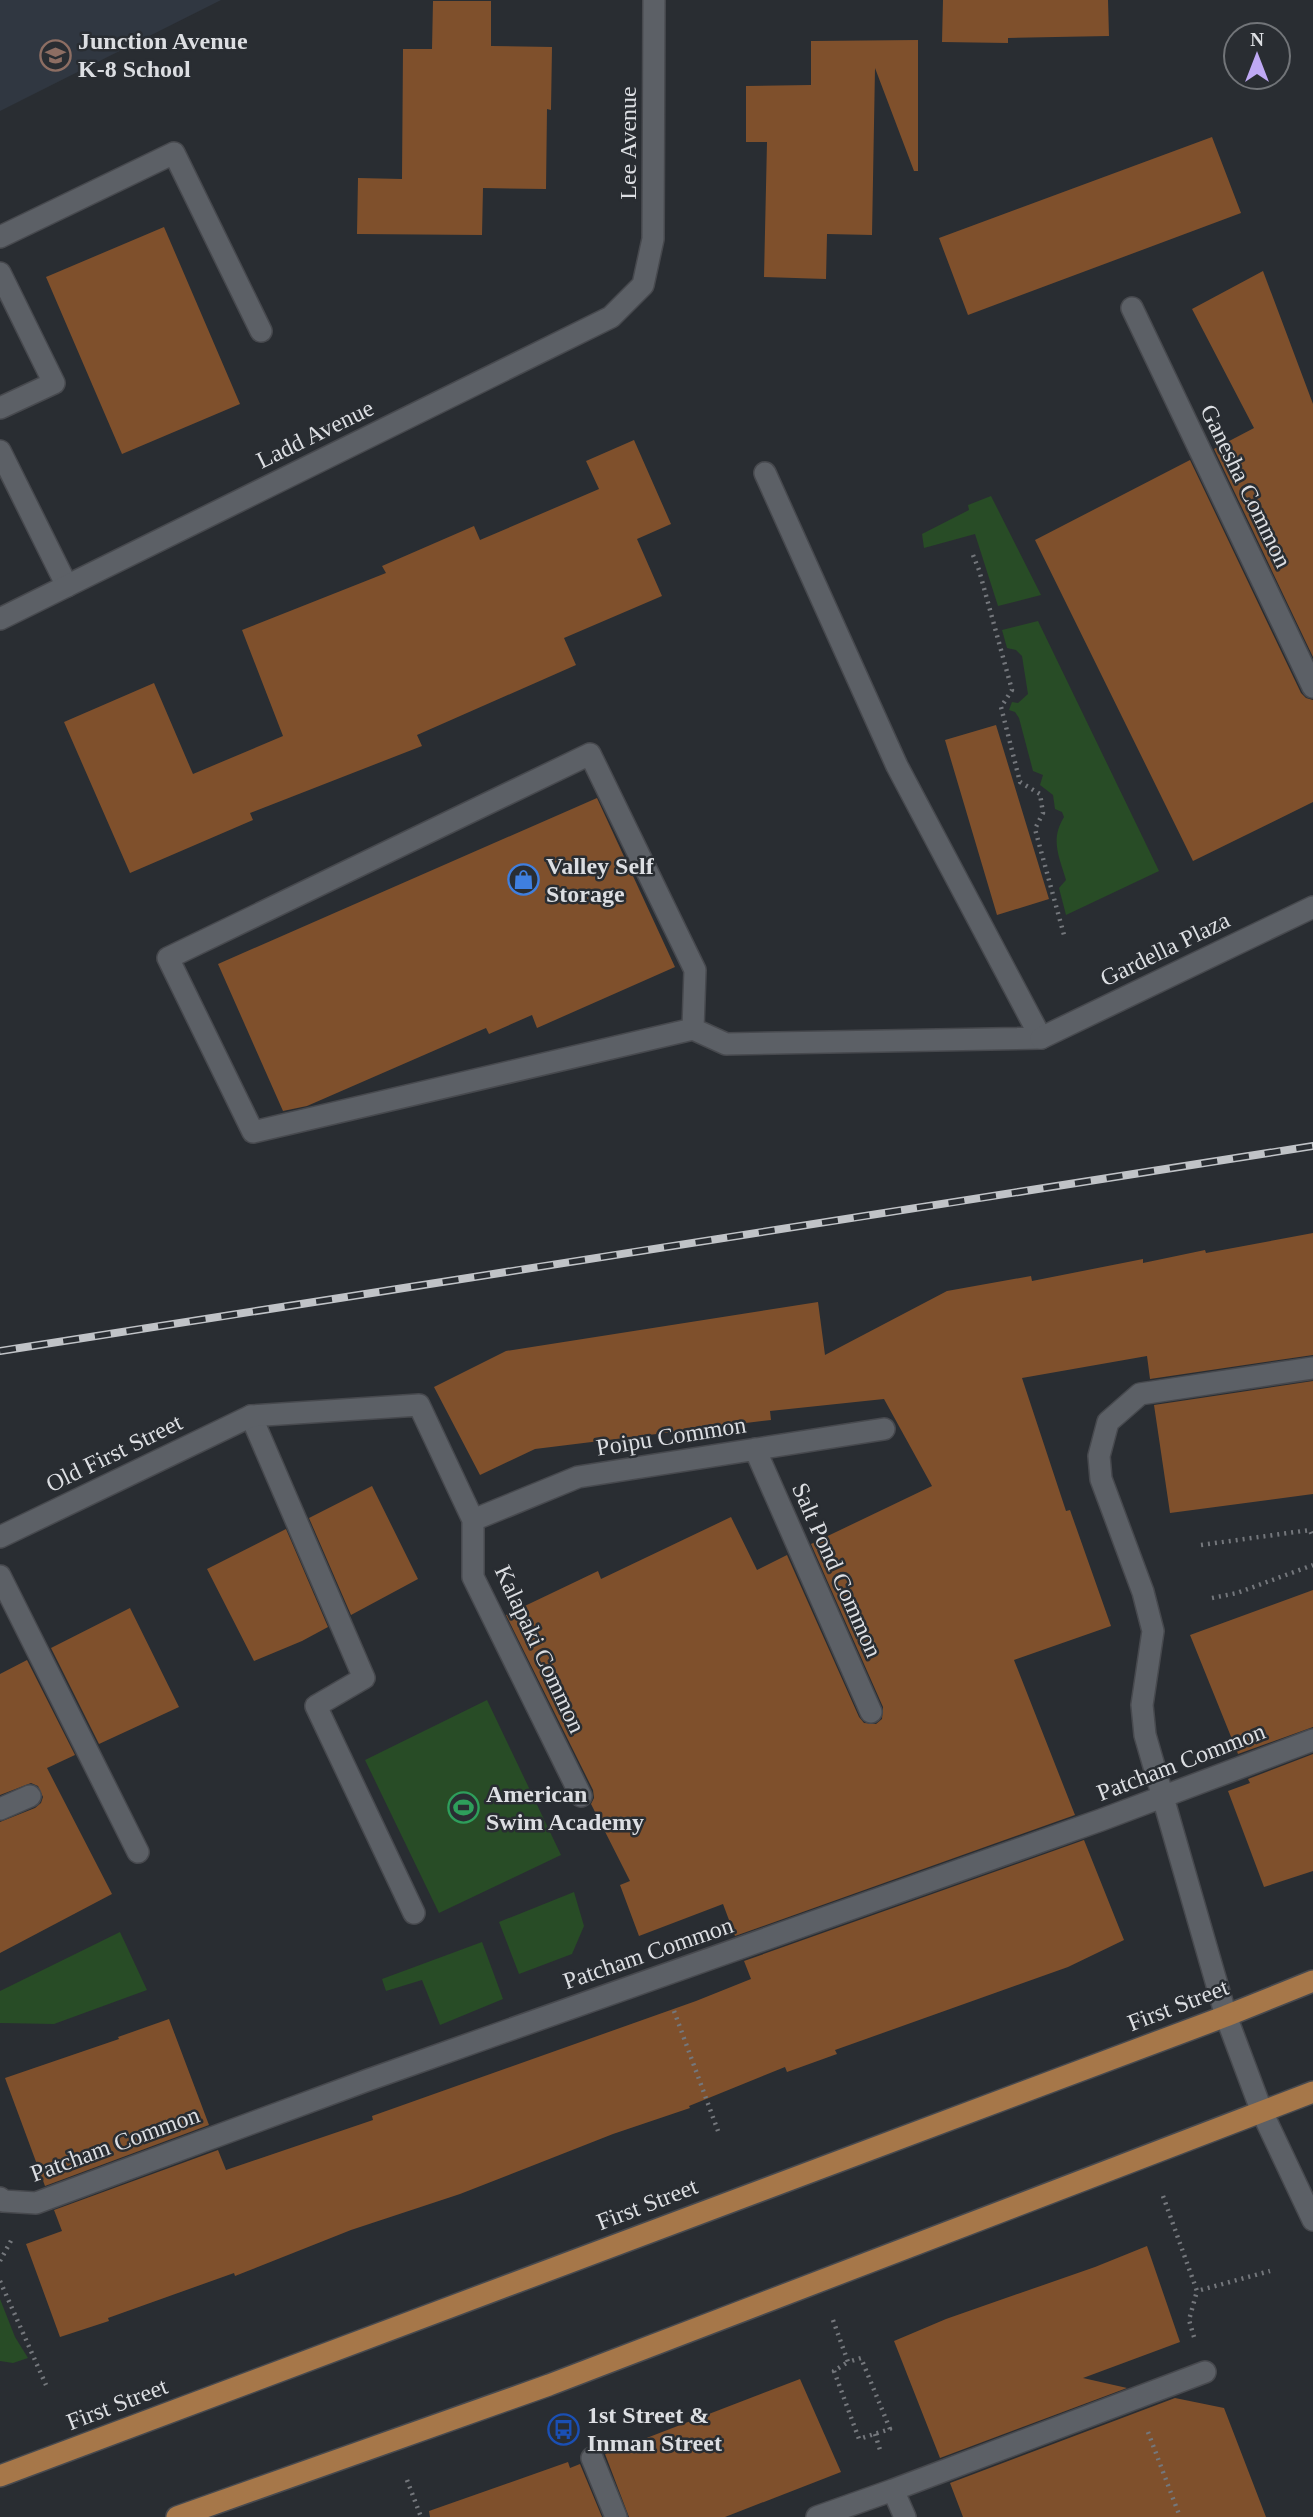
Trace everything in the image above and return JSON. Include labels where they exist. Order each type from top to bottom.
[{"type":"main road","name":"First Street","points":[[0,2476],[1313,1981]]},
{"type":"main road","points":[[177,2517],[549,2385],[1313,2092]]},
{"type":"street","name":"Lee Avenue","points":[[643,285],[653,239],[654,0]]},
{"type":"street","points":[[0,237],[174,153],[261,331]]},
{"type":"street","points":[[0,273],[54,383],[0,408]]},
{"type":"street","name":"Ladd Avenue","points":[[0,619],[611,317],[643,285]]},
{"type":"street","name":"Ganesha Common","points":[[1132,308],[1313,687]]},
{"type":"street","points":[[0,452],[68,586]]},
{"type":"street","points":[[693,1029],[695,970],[590,754],[167,958],[253,1132],[693,1029],[726,1044],[1041,1038],[897,766],[765,474]]},
{"type":"street","name":"Gardella Plaza","points":[[1041,1038],[1313,907]]},
{"type":"street","points":[[1313,1368],[1140,1394],[1108,1422],[1099,1457],[1101,1479],[1143,1592],[1153,1631],[1142,1705],[1145,1735],[1162,1798],[1226,2016],[1262,2112],[1313,2220]]},
{"type":"street","name":"Kalapaki Common","points":[[251,1416],[419,1405],[473,1520],[473,1577],[581,1796]]},
{"type":"street","points":[[251,1416],[364,1678],[316,1706],[414,1913]]},
{"type":"street","name":"Old First Street","points":[[0,1537],[251,1416]]},
{"type":"street","name":"Poipu Common","points":[[473,1520],[578,1477],[884,1429]]},
{"type":"street","name":"Salt Pond Common","points":[[755,1449],[871,1712]]},
{"type":"street","points":[[0,1576],[138,1852]]},
{"type":"street","name":"Patcham Common","points":[[0,2198],[3,2201],[36,2203],[368,2080],[1162,1798],[1313,1740]]},
{"type":"street","points":[[0,1809],[30,1796]]},
{"type":"street","points":[[817,2517],[1205,2372]]},
{"type":"street","points":[[592,2458],[616,2517]]},
{"type":"street","points":[[893,2490],[905,2517]]},
{"type":"path","points":[[973,555],[1012,690],[1001,707],[1020,782],[1040,794],[1043,813],[1035,829],[1064,935]]},
{"type":"path","points":[[1201,1545],[1312,1529],[1313,1538]]},
{"type":"path","points":[[1212,1598],[1237,1593],[1313,1565]]},
{"type":"path","points":[[671,2004],[718,2131]]},
{"type":"path","points":[[1163,2196],[1197,2291],[1189,2319],[1205,2372]]},
{"type":"path","points":[[0,2261],[15,2234]]},
{"type":"path","points":[[1197,2291],[1270,2271]]},
{"type":"path","points":[[0,2281],[46,2385]]},
{"type":"path","points":[[833,2320],[848,2362]]},
{"type":"path","points":[[861,2358],[890,2429],[859,2440],[834,2371],[848,2362],[861,2358]]},
{"type":"path","points":[[1136,2399],[1180,2517]]},
{"type":"path","points":[[407,2480],[421,2517]]},
{"type":"shaded area","name":"Junction Avenue K-8 School","points":[[0,0],[221,0],[0,111]]},
{"type":"green space","points":[[991,496],[1041,595],[998,606],[975,534],[924,548],[922,534],[969,510],[968,505]]},
{"type":"green space","points":[[1038,621],[1159,871],[1066,915],[1059,888],[1066,880],[1057,841],[1057,833],[1064,817],[1062,812],[1055,809],[1053,795],[1040,785],[1043,775],[1033,771],[1019,718],[1015,712],[1009,710],[1012,702],[1018,703],[1028,694],[1022,656],[1016,650],[1007,648],[1002,630]]},
{"type":"green space","name":"American Swim Academy","points":[[487,1700],[561,1855],[439,1913],[365,1760]]},
{"type":"green space","points":[[574,1892],[584,1926],[572,1954],[519,1974],[499,1922]]},
{"type":"green space","points":[[120,1932],[147,1990],[54,2024],[0,2023],[0,1991]]},
{"type":"green space","points":[[482,1942],[503,1999],[440,2025],[422,1980],[386,1991],[382,1979]]},
{"type":"green space","points":[[0,2299],[15,2337],[28,2358],[13,2363],[0,2361]]},
{"type":"building","points":[[943,0],[1108,0],[1109,36],[1008,38],[1008,43],[942,42]]},
{"type":"building","points":[[433,1],[491,1],[491,46],[552,47],[551,110],[547,109],[546,189],[483,188],[482,235],[357,234],[358,178],[402,179],[403,49],[432,49]]},
{"type":"building","points":[[918,40],[918,171],[914,171],[875,68],[872,235],[827,234],[826,279],[764,277],[767,142],[746,142],[746,86],[811,85],[811,41]]},
{"type":"building","points":[[1212,137],[1241,213],[968,315],[939,238]]},
{"type":"building","points":[[164,227],[240,404],[122,454],[46,277]]},
{"type":"building","points":[[1263,271],[1313,404],[1313,657],[1214,449],[1254,428],[1192,309]]},
{"type":"building","points":[[634,440],[671,524],[637,539],[662,596],[564,638],[576,665],[417,735],[422,746],[250,813],[253,820],[130,873],[64,722],[154,683],[193,774],[283,736],[242,630],[386,573],[382,566],[474,526],[480,540],[599,489],[586,461]]},
{"type":"building","points":[[1190,460],[1301,693],[1313,700],[1313,802],[1193,861],[1035,540]]},
{"type":"building","points":[[996,725],[1049,899],[997,915],[945,740]]},
{"type":"building","name":"Valley Self Storage","points":[[597,798],[675,967],[537,1028],[532,1015],[489,1034],[486,1028],[307,1106],[283,1111],[218,964]]},
{"type":"building","points":[[1313,1233],[1313,1355],[1150,1379],[1147,1356],[1022,1378],[1066,1511],[1070,1510],[1111,1626],[1014,1660],[1075,1815],[735,1936],[723,1904],[639,1936],[620,1885],[630,1881],[591,1804],[594,1798],[593,1790],[506,1615],[598,1571],[601,1579],[731,1517],[757,1570],[787,1555],[859,1717],[864,1723],[876,1724],[882,1719],[883,1707],[811,1544],[932,1486],[884,1399],[770,1411],[771,1420],[535,1449],[480,1475],[434,1387],[506,1351],[818,1302],[825,1355],[947,1291],[1031,1276],[1032,1281],[1143,1259],[1143,1263]]},
{"type":"building","points":[[1313,1381],[1313,1494],[1170,1513],[1154,1405]]},
{"type":"building","points":[[372,1486],[418,1579],[351,1615],[309,1518]]},
{"type":"building","points":[[286,1529],[328,1627],[254,1661],[207,1569]]},
{"type":"building","points":[[1313,1590],[1313,1727],[1238,1754],[1190,1635]]},
{"type":"building","points":[[130,1608],[179,1707],[99,1744],[51,1648]]},
{"type":"building","points":[[27,1660],[75,1755],[47,1768],[112,1894],[0,1953],[0,1822],[35,1808],[43,1797],[38,1786],[31,1783],[0,1795],[0,1674]]},
{"type":"building","points":[[1313,1754],[1313,1871],[1264,1887],[1228,1791],[1250,1783],[1248,1779]]},
{"type":"building","points":[[1084,1840],[1124,1940],[1068,1967],[835,2050],[837,2054],[787,2072],[785,2067],[689,2106],[690,2108],[613,2134],[460,2194],[351,2230],[235,2276],[234,2273],[60,2337],[26,2244],[62,2231],[54,2210],[218,2150],[226,2170],[373,2120],[372,2116],[751,1979],[744,1961]]},
{"type":"building","points":[[169,2019],[209,2125],[45,2186],[5,2078]]},
{"type":"building","points":[[1147,2246],[1180,2342],[1083,2378],[1127,2388],[940,2458],[894,2341],[946,2319]]},
{"type":"building","points":[[800,2379],[841,2472],[725,2517],[629,2517],[605,2454]]},
{"type":"building","points":[[1175,2398],[1224,2408],[1266,2517],[963,2517],[950,2483]]},
{"type":"building","points":[[568,2462],[570,2468],[580,2464],[602,2517],[430,2517],[429,2511]]},
{"type":"railway","points":[[0,1351],[1313,1146]]},
{"type":"place","name":"Junction Avenue K-8 School","points":[[55,55]]},
{"type":"place","name":"Valley Self Storage","points":[[523,880]]},
{"type":"place","name":"American Swim Academy","points":[[463,1808]]},
{"type":"place","name":"1st Street & Inman Street","points":[[564,2429]]}]
